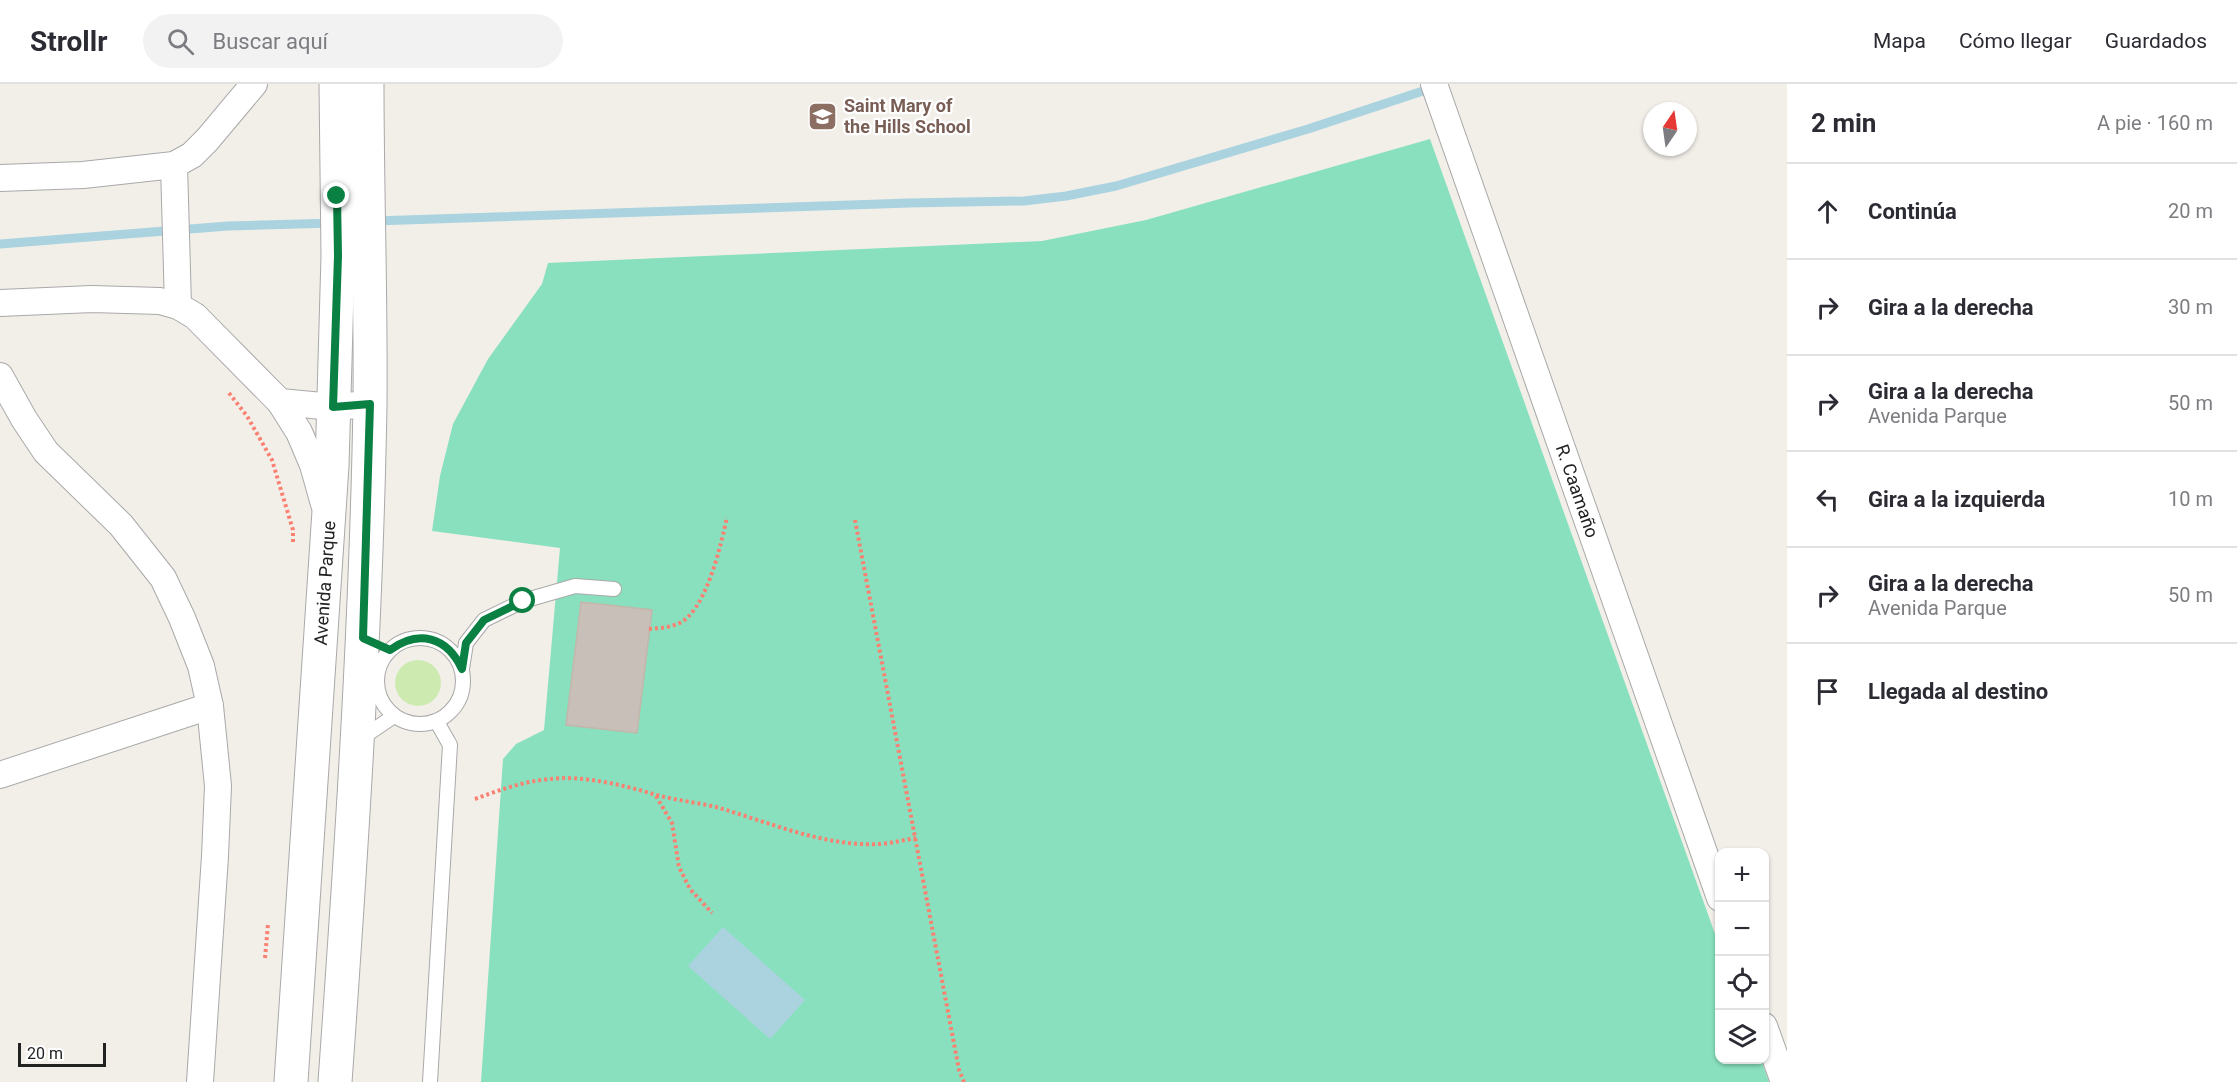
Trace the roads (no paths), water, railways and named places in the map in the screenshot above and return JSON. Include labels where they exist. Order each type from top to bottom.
[{"type":"street","points":[[0,178],[83,175],[174,165],[192,155],[207,140],[254,84]]},
{"type":"street","name":"Avenida Parque","points":[[335,1082],[357,741],[376,644],[370,404],[353,255],[352,196],[336,84]]},
{"type":"street","name":"Avenida Parque","points":[[352,196],[368,84]]},
{"type":"street","name":"R. Caamaño","points":[[1434,84],[1715,887]]},
{"type":"street","points":[[174,165],[178,306]]},
{"type":"street","name":"Avenida Parque","points":[[291,1082],[328,534],[333,407],[353,255]]},
{"type":"street","points":[[0,303],[92,299],[160,301],[178,306],[195,316],[280,402],[299,432],[314,465],[323,498],[328,534]]},
{"type":"street","points":[[0,376],[46,452],[121,525],[163,578],[201,666],[210,706],[218,786],[200,1082]]},
{"type":"street","points":[[280,402],[333,407],[370,404]]},
{"type":"street","points":[[0,775],[210,706]]},
{"type":"street","points":[[1769,1040],[1784,1082]]},
{"type":"lane","points":[[462,669],[466,643],[484,620],[523,601],[575,586],[614,589]]},
{"type":"lane","points":[[425,638],[437,641],[448,648],[462,669],[464,681],[462,694],[448,715],[436,722],[422,725],[407,723],[394,716],[383,705],[378,692],[377,677],[381,663],[376,644],[399,643],[425,638]]},
{"type":"lane","points":[[357,741],[394,716]]},
{"type":"lane","points":[[430,1082],[450,745],[436,722]]},
{"type":"water","points":[[723,927],[805,1000],[770,1039],[688,966]]},
{"type":"waterway","points":[[374,221],[1024,201],[1066,196],[1116,186],[1308,129],[1432,88]]},
{"type":"waterway","points":[[0,244],[228,226],[333,223]]},
{"type":"place","name":"Saint Mary of the Hills School","points":[[823,116]]}]
